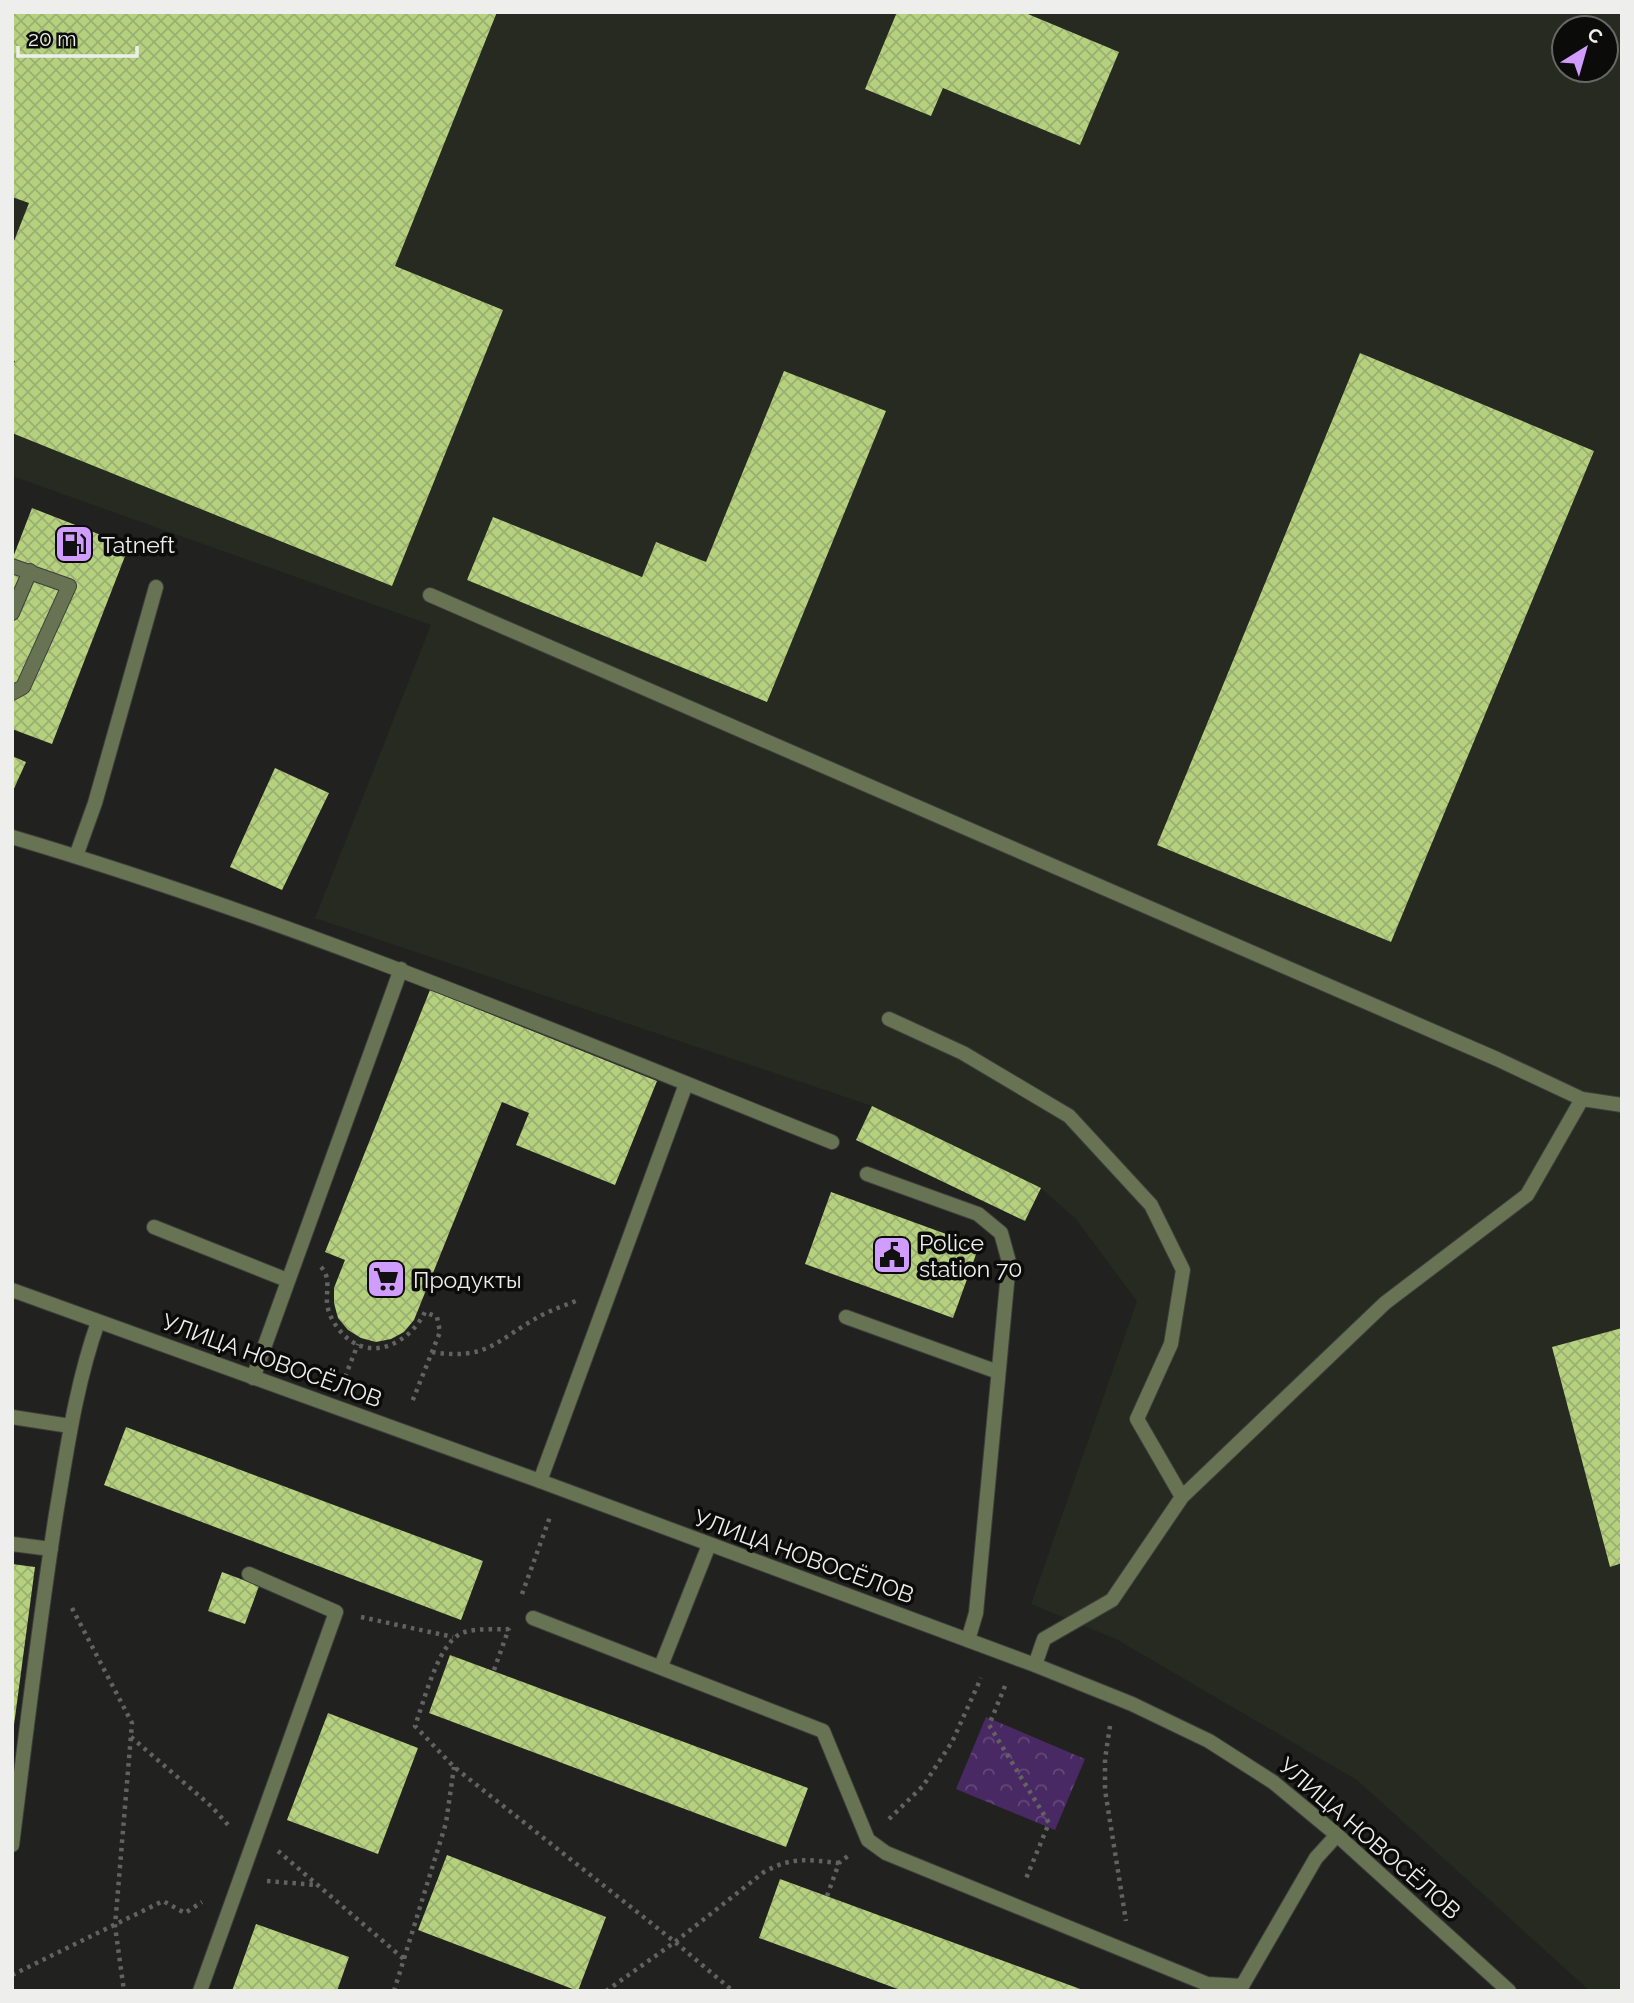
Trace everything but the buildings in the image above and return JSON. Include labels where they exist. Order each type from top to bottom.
[{"type":"street","points":[[12,566],[69,586],[23,687],[12,693]]},
{"type":"street","points":[[12,613],[30,571]]},
{"type":"street","points":[[76,856],[95,803],[156,587]]},
{"type":"street","points":[[430,595],[1497,1059],[1582,1099],[1622,1105]]},
{"type":"street","points":[[12,837],[76,856],[401,969],[832,1142]]},
{"type":"street","points":[[253,1378],[401,969]]},
{"type":"street","points":[[889,1019],[963,1053],[1069,1116],[1151,1205],[1183,1270],[1171,1344],[1136,1419],[1182,1497]]},
{"type":"street","points":[[540,1481],[686,1084]]},
{"type":"street","points":[[1035,1665],[1044,1639],[1112,1600],[1182,1497],[1385,1303],[1527,1195],[1582,1099]]},
{"type":"street","points":[[867,1174],[978,1214],[1001,1233],[1009,1262],[976,1613],[968,1640]]},
{"type":"street","points":[[154,1227],[288,1280]]},
{"type":"street","name":"УЛИЦА НОВОСЁЛОВ","points":[[12,1290],[540,1481],[1035,1665],[1132,1704],[1209,1741],[1273,1782],[1337,1835],[1509,1991]]},
{"type":"street","points":[[846,1317],[998,1372]]},
{"type":"street","points":[[12,1845],[50,1556],[71,1426],[98,1322]]},
{"type":"street","points":[[12,1417],[71,1426]]},
{"type":"street","points":[[12,1544],[50,1556]]},
{"type":"street","points":[[662,1666],[709,1545]]},
{"type":"street","points":[[200,1991],[336,1612],[249,1574]]},
{"type":"street","points":[[533,1618],[662,1666],[823,1731],[868,1840],[886,1853],[1131,1953],[1206,1987],[1245,1989],[1316,1858],[1337,1835]]},
{"type":"path","points":[[299,1248],[325,1271],[327,1304],[333,1321],[343,1335],[358,1344],[375,1348],[393,1345],[408,1337],[425,1312],[437,1317],[440,1332],[412,1402]]},
{"type":"path","points":[[432,1352],[456,1356],[486,1350],[543,1314],[612,1286]]},
{"type":"path","points":[[345,1377],[358,1344]]},
{"type":"path","points":[[50,1556],[132,1723],[115,1926],[124,1991]]},
{"type":"path","points":[[336,1612],[453,1637],[466,1632],[509,1629]]},
{"type":"path","points":[[453,1637],[444,1650],[415,1726],[454,1767],[733,1991]]},
{"type":"path","points":[[827,1896],[839,1863],[868,1840],[923,1786],[952,1742],[981,1678]]},
{"type":"path","points":[[1005,1686],[989,1725],[1049,1824],[1015,1905]]},
{"type":"path","points":[[1110,1726],[1105,1759],[1105,1790],[1131,1953]]},
{"type":"path","points":[[130,1736],[211,1806],[251,1849]]},
{"type":"path","points":[[394,1991],[446,1823],[454,1767]]},
{"type":"path","points":[[257,1831],[405,1960]]},
{"type":"path","points":[[606,1991],[675,1942],[764,1872],[779,1864],[799,1859],[839,1863]]},
{"type":"path","points":[[12,1975],[163,1901],[185,1913],[240,1878],[316,1885]]},
{"type":"shaded area","points":[[12,12],[1622,12],[1622,1991],[1590,1991],[1357,1780],[1116,1639],[1031,1604],[1137,1301],[1076,1219],[1041,1188],[872,1106],[315,918],[431,625],[12,476]]},
{"type":"green space","points":[[986,1717],[1085,1759],[1055,1830],[956,1789]]},
{"type":"place","name":"Tatneft","points":[[74,544]]},
{"type":"place","name":"Police station 70","points":[[892,1255]]},
{"type":"place","name":"Продукты","points":[[386,1279]]}]
